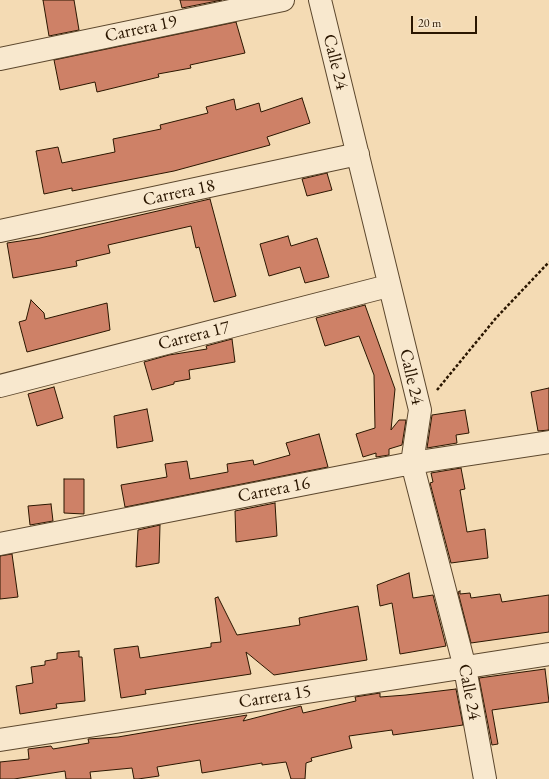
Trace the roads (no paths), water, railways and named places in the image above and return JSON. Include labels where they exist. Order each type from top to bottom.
[{"type":"street","name":"Carrera 19","points":[[0,59],[283,0]]},
{"type":"street","name":"Calle 24","points":[[320,0],[358,154],[388,286],[420,410],[412,463],[465,668],[485,779]]},
{"type":"street","name":"Carrera 18","points":[[0,231],[358,154]]},
{"type":"street","name":"Carrera 17","points":[[0,386],[388,286]]},
{"type":"street","name":"Carrera 16","points":[[0,544],[412,463],[549,442]]},
{"type":"street","name":"Carrera 15","points":[[0,740],[549,654]]}]
